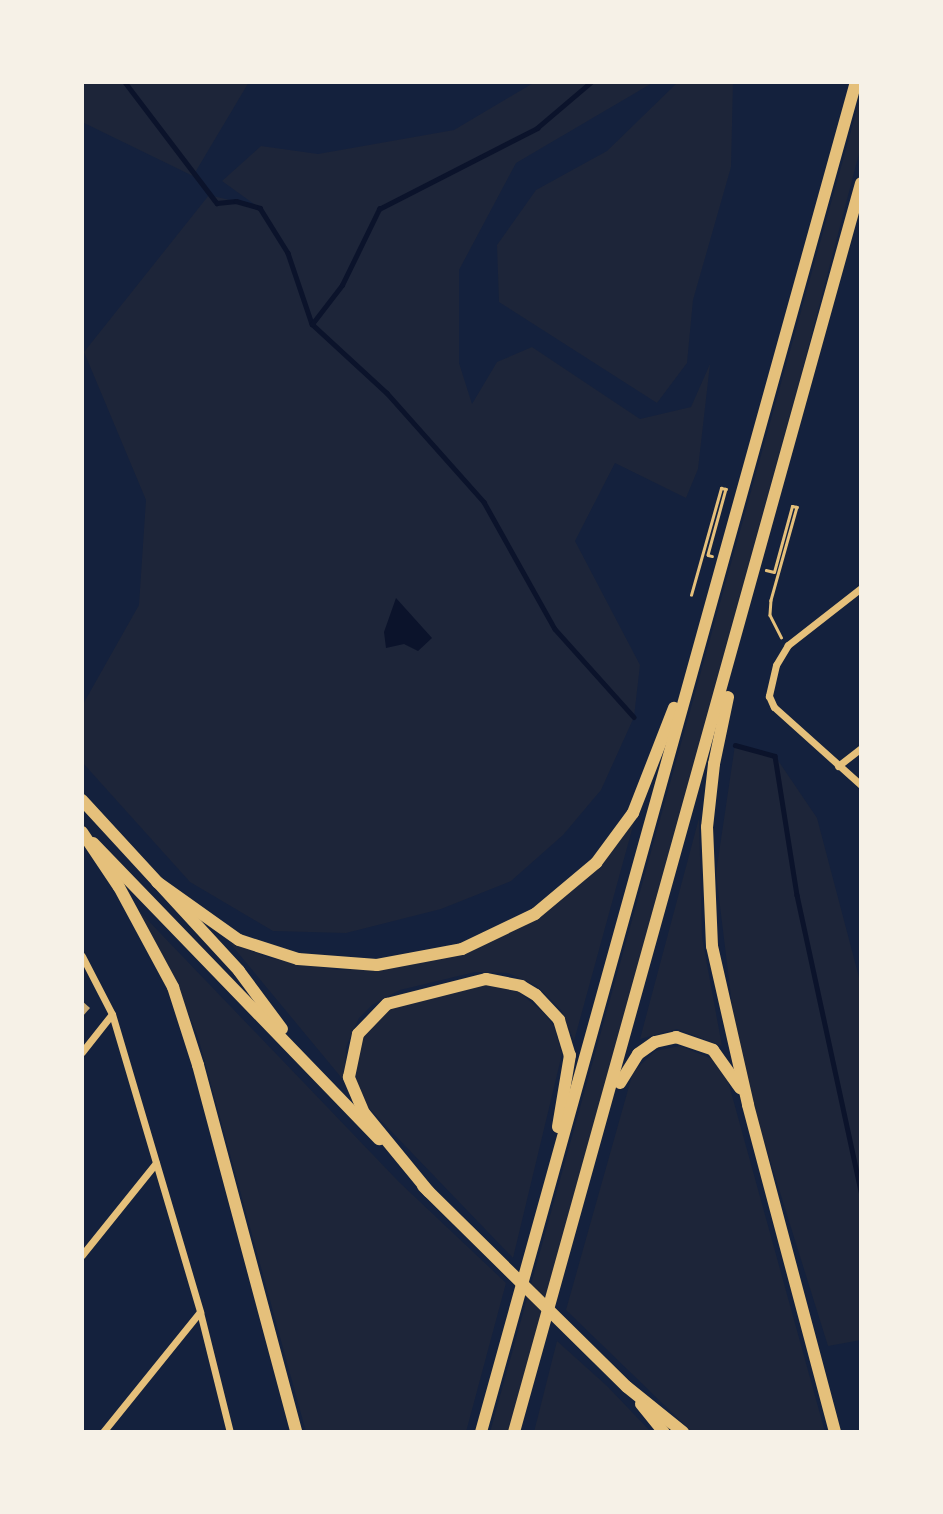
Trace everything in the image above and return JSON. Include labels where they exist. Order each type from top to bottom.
[{"type":"highway","points":[[481,1432],[856,82]]},
{"type":"highway","points":[[514,1432],[595,1149],[861,183]]},
{"type":"highway","points":[[779,481],[713,764],[707,827],[712,947],[748,1105],[834,1429]]},
{"type":"highway","points":[[158,882],[239,940],[277,954],[319,963],[377,965],[420,960],[500,934],[568,890],[596,863],[633,813],[715,592]]},
{"type":"highway","points":[[82,800],[239,971],[310,1066]]},
{"type":"highway","points":[[82,831],[429,1192],[627,1387],[683,1432]]},
{"type":"highway","points":[[82,831],[119,887],[173,987],[198,1065],[296,1432]]},
{"type":"highway","points":[[429,1192],[353,1094],[350,1058],[358,1034],[387,1004],[407,996],[466,981],[486,979],[521,986],[559,1020],[570,1055],[528,1260]]},
{"type":"highway","points":[[595,1149],[624,1072],[638,1054],[665,1039],[687,1038],[713,1050],[730,1069],[748,1105]]},
{"type":"highway","points":[[627,1387],[664,1432]]},
{"type":"street","points":[[861,588],[788,645],[771,680],[774,707],[861,785]]},
{"type":"street","points":[[838,766],[861,748]]},
{"type":"street","points":[[82,956],[112,1014],[200,1312],[230,1432]]},
{"type":"street","points":[[82,1052],[112,1014]]},
{"type":"street","points":[[82,1255],[156,1163]]},
{"type":"street","points":[[103,1432],[200,1312]]},
{"type":"path","points":[[691,595],[721,488],[726,489],[708,555],[721,559]]},
{"type":"path","points":[[761,569],[774,572],[792,506],[797,507],[771,600],[770,615],[788,645]]},
{"type":"shaded area","points":[[82,82],[249,82],[193,176],[82,122]]},
{"type":"shaded area","points":[[535,82],[654,82],[516,163],[459,270],[459,363],[472,404],[497,362],[532,347],[640,419],[691,407],[710,364],[698,469],[686,498],[615,463],[575,541],[640,665],[634,717],[601,790],[563,835],[511,881],[441,909],[346,933],[273,931],[190,882],[82,762],[82,706],[139,605],[146,500],[84,352],[209,195],[258,207],[222,181],[261,146],[318,154],[454,130]]},
{"type":"shaded area","points":[[678,82],[733,82],[731,167],[693,300],[687,363],[657,403],[499,302],[497,245],[536,190],[607,151]]},
{"type":"shaded area","points":[[861,95],[861,146],[803,368],[508,1432],[490,1432]]},
{"type":"shaded area","points":[[396,598],[432,638],[418,651],[404,644],[386,648],[384,632]]},
{"type":"shaded area","points":[[735,745],[775,756],[817,818],[861,985],[861,1340],[828,1346],[753,1106],[733,1013],[716,873]]},
{"type":"shaded area","points":[[636,815],[574,1041],[561,1010],[537,986],[508,973],[475,972],[400,990],[372,1005],[359,1018],[346,1047],[345,1082],[229,942],[270,958],[338,970],[401,967],[466,952],[548,909]]},
{"type":"shaded area","points":[[699,818],[702,937],[722,1046],[677,1029],[640,1039]]},
{"type":"shaded area","points":[[139,911],[399,1182],[506,1283],[466,1432],[306,1432],[198,1037],[173,976]]},
{"type":"shaded area","points":[[479,983],[519,992],[543,1012],[554,1026],[562,1054],[513,1258],[364,1103],[356,1085],[356,1055],[366,1031],[394,1006]]},
{"type":"shaded area","points":[[680,1046],[715,1060],[728,1081],[825,1432],[692,1432],[566,1310],[633,1072],[655,1051]]},
{"type":"shaded area","points":[[557,1341],[607,1386],[651,1432],[534,1432]]},
{"type":"building","points":[[82,1001],[90,1008],[82,1017]]},
{"type":"waterway","points":[[125,82],[217,203],[236,201],[260,208],[288,253],[312,324],[387,393],[484,502],[555,629],[634,717]]},
{"type":"waterway","points":[[312,324],[342,285],[379,209],[537,128],[591,82]]},
{"type":"waterway","points":[[735,745],[775,756],[797,895],[861,1192]]}]
